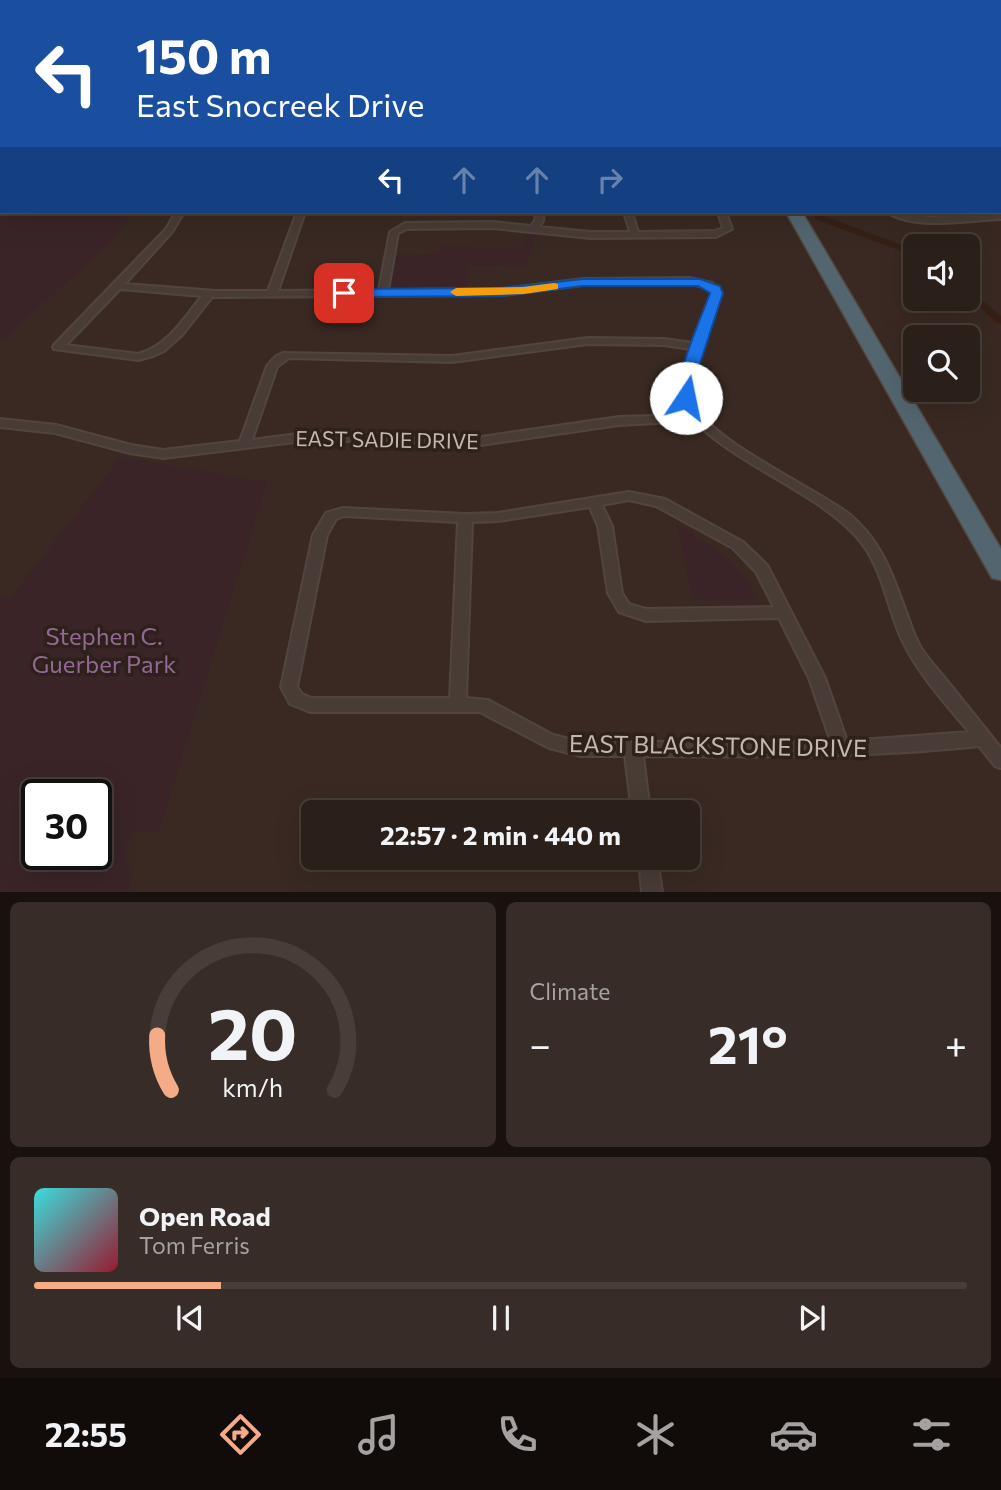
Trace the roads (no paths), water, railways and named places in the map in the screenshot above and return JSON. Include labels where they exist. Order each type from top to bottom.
[{"type":"highway","points":[[795,214],[1001,570]]},
{"type":"street","points":[[179,214],[169,230],[58,347],[149,356],[162,350],[209,294]]},
{"type":"street","points":[[272,294],[300,214]]},
{"type":"street","points":[[533,229],[539,221],[540,214]]},
{"type":"street","points":[[629,214],[635,235]]},
{"type":"street","points":[[383,293],[394,232],[412,225],[492,225],[576,234],[726,232],[728,226],[723,214]]},
{"type":"street","points":[[895,214],[921,220],[1001,216]]},
{"type":"street","points":[[118,286],[209,294],[272,294],[524,291],[583,282],[689,281],[709,285],[717,293],[687,382],[686,398],[694,418],[724,441],[822,501],[861,532],[877,556],[905,634],[916,653],[1001,761]]},
{"type":"street","points":[[245,443],[272,366],[280,358],[294,354],[452,359],[588,341],[664,342],[698,347]]},
{"type":"street","name":"EAST SADIE DRIVE","points":[[0,423],[56,429],[130,449],[163,454],[312,436],[481,441],[619,421],[694,418]]},
{"type":"street","points":[[296,699],[289,687],[320,535],[331,516],[360,511],[465,518],[498,517],[629,496],[660,502],[738,545],[762,569],[817,678],[841,747]]},
{"type":"street","points":[[594,501],[606,526],[615,593],[624,608],[646,615],[783,612]]},
{"type":"street","points":[[458,703],[465,518]]},
{"type":"street","name":"EAST BLACKSTONE DRIVE","points":[[296,699],[310,705],[482,705],[564,746],[581,749],[929,746],[983,738]]},
{"type":"street","points":[[632,748],[638,800]]},
{"type":"street","points":[[649,870],[652,891]]},
{"type":"waterway","points":[[818,217],[903,249]]},
{"type":"waterway","points":[[980,303],[1001,321]]},
{"type":"park label","name":"Stephen C. Guerber Park","points":[[104,649]]}]
